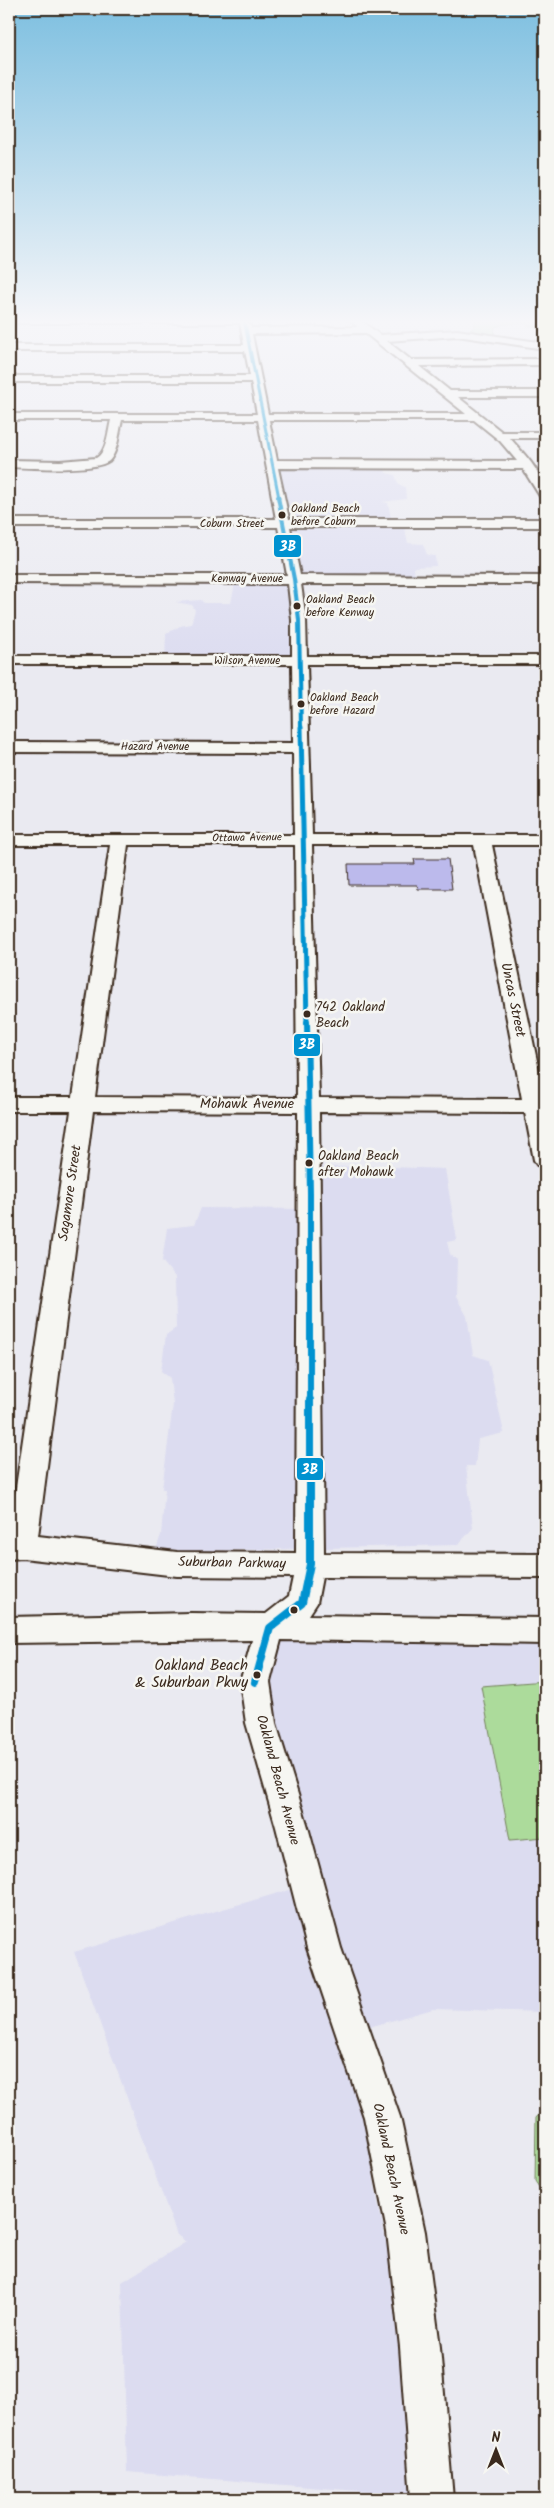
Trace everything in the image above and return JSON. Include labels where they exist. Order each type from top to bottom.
[{"type":"street","points":[[9,464],[76,464],[99,461],[105,458],[108,453],[112,436]]},
{"type":"street","points":[[265,436],[294,579],[299,620],[298,660],[308,1105],[310,1564],[302,1603],[270,1628]]},
{"type":"street","points":[[500,436],[541,480],[545,495]]},
{"type":"street","points":[[272,464],[527,465]]},
{"type":"street","name":"Coburn Street","points":[[9,523],[545,523]]},
{"type":"street","name":"Kenway Avenue","points":[[9,579],[545,580]]},
{"type":"street","name":"Wilson Avenue","points":[[9,660],[545,660]]},
{"type":"street","name":"Hazard Avenue","points":[[9,747],[300,748]]},
{"type":"street","name":"Ottawa Avenue","points":[[9,840],[302,838],[545,840]]},
{"type":"street","name":"Sagamore Street","points":[[16,1546],[30,1481],[120,840]]},
{"type":"street","name":"Uncas Street","points":[[482,840],[490,891],[540,1106],[545,1160]]},
{"type":"street","name":"Mohawk Avenue","points":[[9,1104],[540,1106]]},
{"type":"street","name":"Suburban Parkway","points":[[16,1546],[177,1564],[545,1566]]},
{"type":"street","points":[[9,1630],[191,1626],[545,1631]]},
{"type":"street","name":"Oakland Beach Avenue","points":[[270,1628],[255,1682],[261,1723],[324,1948],[382,2117],[406,2232],[420,2348],[432,2499]]},
{"type":"shaded area","points":[[273,465],[384,465],[386,473],[395,475],[398,484],[405,487],[406,499],[382,502],[388,503],[392,523],[404,524],[408,543],[423,544],[427,555],[435,556],[436,566],[414,567],[415,579],[297,578],[298,659],[165,660],[166,634],[180,626],[191,624],[195,610],[192,605],[175,602],[201,600],[204,603],[231,603],[236,579],[293,578]]},
{"type":"shaded area","points":[[363,1166],[445,1169],[457,1240],[447,1242],[450,1254],[457,1260],[456,1297],[467,1316],[473,1355],[488,1360],[504,1433],[478,1439],[475,1466],[466,1466],[473,1528],[458,1545],[155,1552],[161,1535],[165,1489],[162,1489],[173,1404],[170,1378],[161,1371],[166,1335],[176,1328],[175,1277],[162,1261],[167,1228],[194,1225],[201,1208],[309,1209],[313,1168]]},
{"type":"shaded area","points":[[333,1632],[545,1635],[545,2012],[433,2009],[355,2031],[376,2194],[397,2294],[420,2496],[127,2472],[122,2282],[186,2242],[177,2235],[74,1952],[310,1884],[289,1794],[248,1645],[253,1634]]},
{"type":"green space","points":[[545,1681],[545,1837],[510,1840],[481,1686]]},
{"type":"green space","points":[[545,2107],[545,2196],[535,2181],[536,2118]]},
{"type":"building","points":[[414,859],[448,859],[452,889],[418,889],[417,885],[349,885],[348,864],[415,864]]},
{"type":"transit line","name":"3B","points":[[255,1682],[270,1628],[302,1603],[310,1564],[310,1194],[299,620],[294,579],[267,436]]},
{"type":"place","name":"Oakland Beach before Coburn","points":[[282,515]]},
{"type":"place","name":"Oakland Beach before Kenway","points":[[297,606]]},
{"type":"place","name":"Oakland Beach before Hazard","points":[[301,704]]},
{"type":"place","name":"742 Oakland Beach","points":[[307,1014]]},
{"type":"place","name":"Oakland Beach after Mohawk","points":[[309,1163]]},
{"type":"place","name":"Oakland Beach & Suburban Pkwy","points":[[257,1675]]}]
